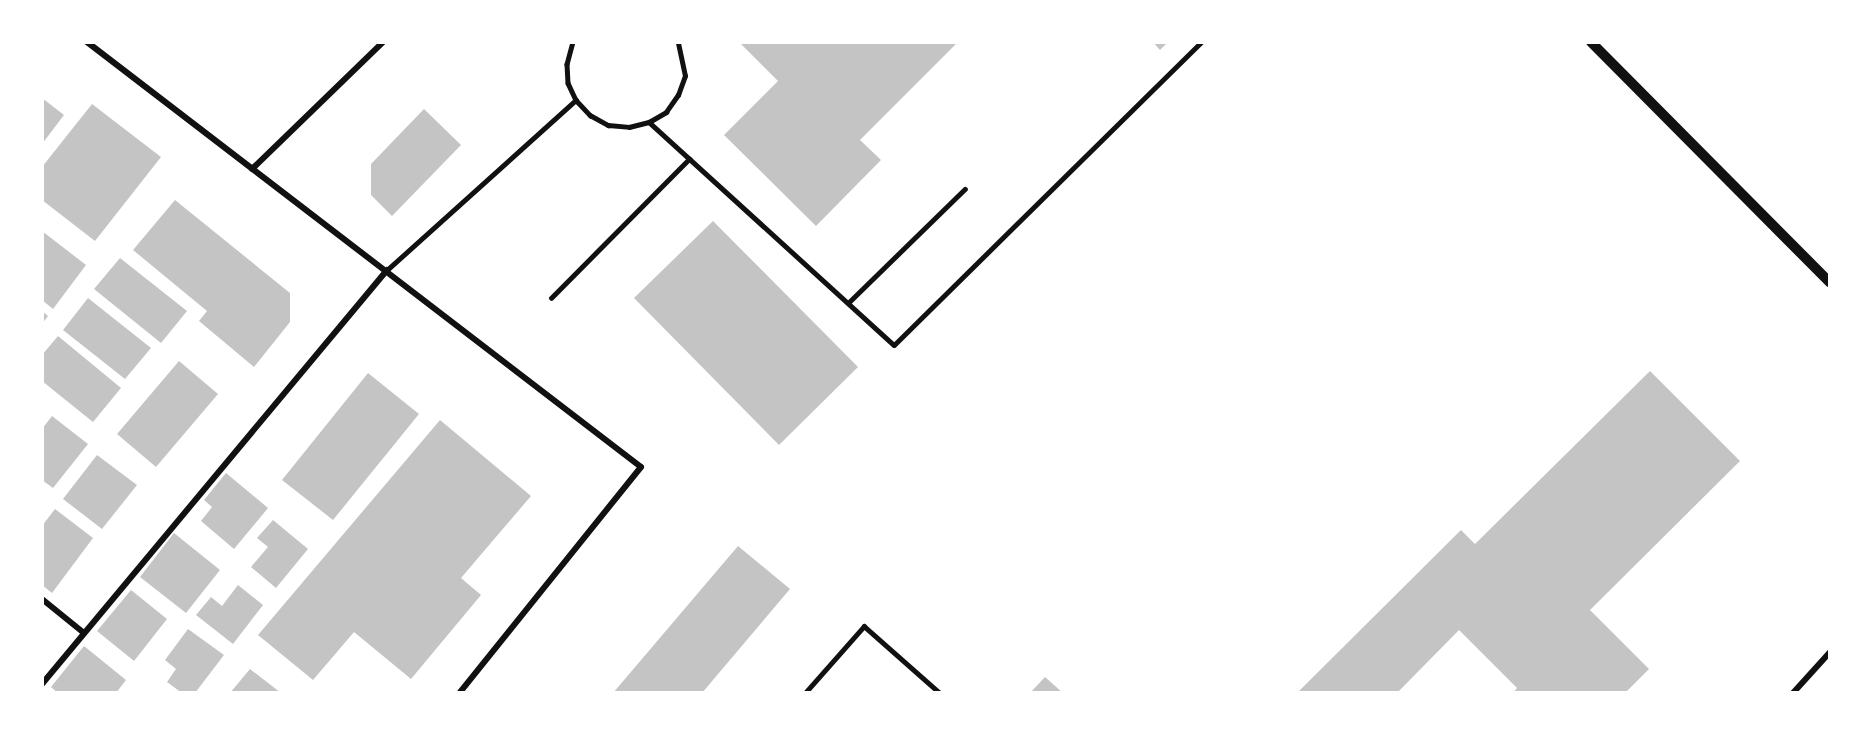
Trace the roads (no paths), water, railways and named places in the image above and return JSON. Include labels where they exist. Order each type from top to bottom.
[{"type":"street","points":[[87,42],[641,467],[459,693]]},
{"type":"street","points":[[252,169],[383,42]]},
{"type":"street","points":[[1592,42],[1830,283]]},
{"type":"street","points":[[42,684],[387,270]]},
{"type":"street","points":[[42,599],[84,633]]},
{"type":"street","points":[[1793,693],[1830,652]]},
{"type":"lane","points":[[573,42],[567,64],[568,83],[576,100],[590,115],[608,125],[629,127],[649,122],[666,112],[678,95],[685,76],[678,42]]},
{"type":"lane","points":[[649,122],[894,345],[1201,42]]},
{"type":"lane","points":[[387,270],[576,100]]},
{"type":"lane","points":[[551,298],[689,159]]},
{"type":"lane","points":[[848,303],[965,189]]},
{"type":"lane","points":[[805,693],[864,626],[940,693]]}]
